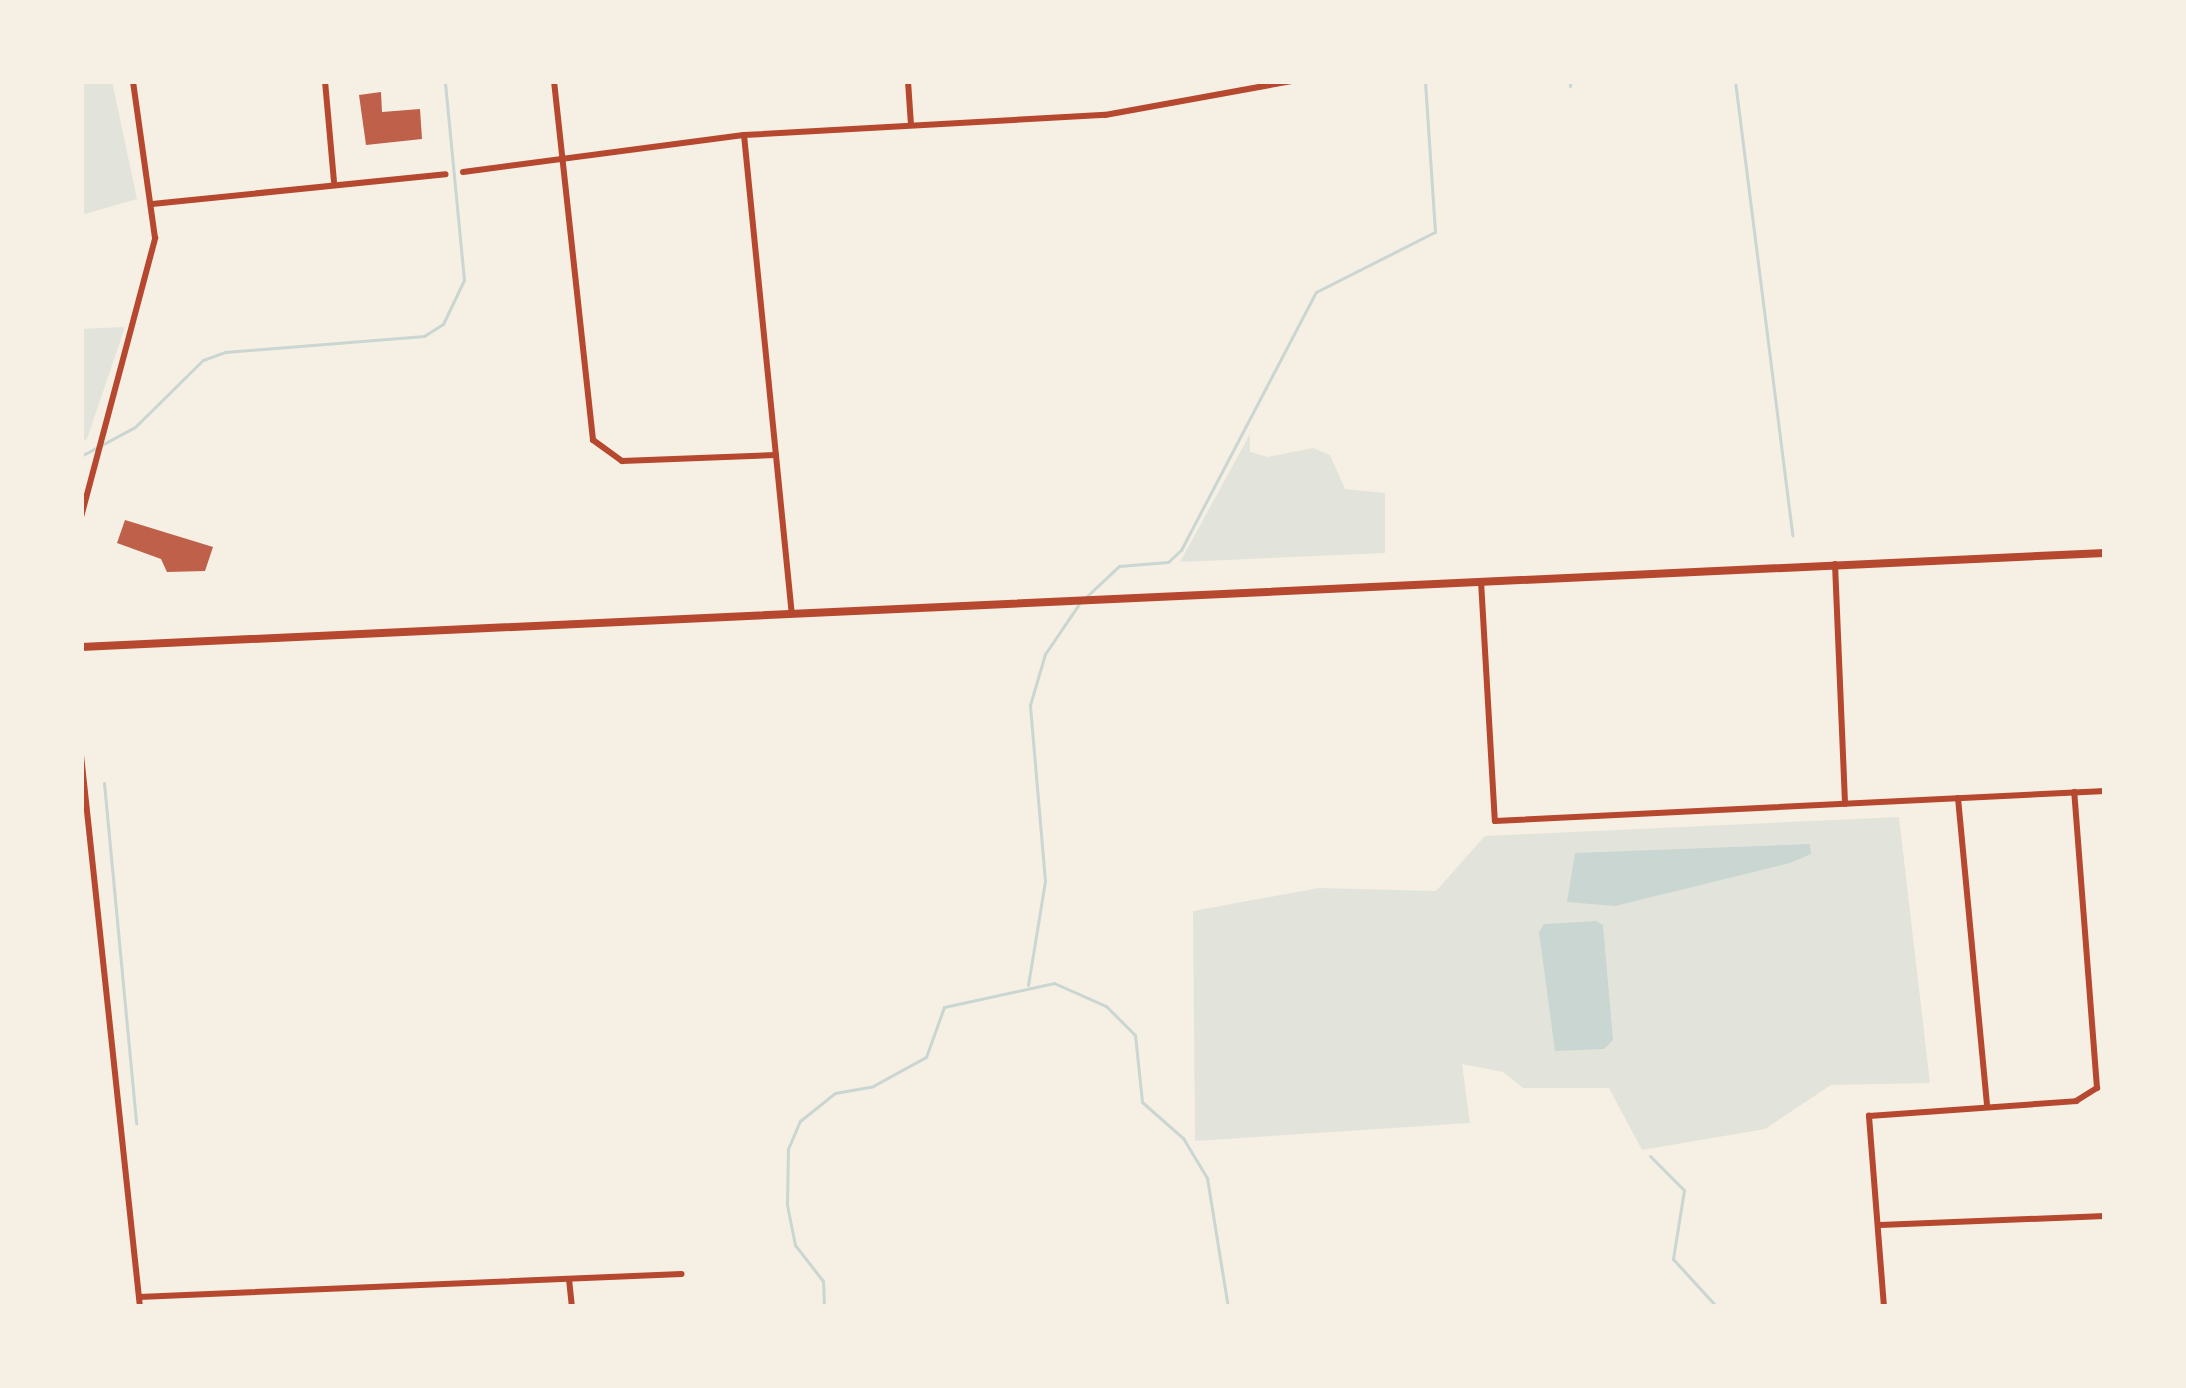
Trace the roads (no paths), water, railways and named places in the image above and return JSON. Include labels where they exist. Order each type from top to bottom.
[{"type":"main road","points":[[81,647],[2105,553]]},
{"type":"street","points":[[81,517],[149,283],[152,204],[134,81]]},
{"type":"street","points":[[325,81],[334,182]]},
{"type":"street","points":[[554,81],[599,449],[622,461],[776,455]]},
{"type":"street","points":[[908,81],[911,125]]},
{"type":"street","points":[[152,204],[463,172],[744,135],[1105,116],[1293,81]]},
{"type":"street","points":[[744,135],[792,612]]},
{"type":"street","points":[[1835,565],[1845,804]]},
{"type":"street","points":[[1481,581],[1496,821],[2105,791]]},
{"type":"street","points":[[81,755],[139,1302],[682,1274]]},
{"type":"street","points":[[1884,1307],[1869,1116],[2075,1101],[2097,1088],[2074,792]]},
{"type":"street","points":[[1958,798],[1987,1106]]},
{"type":"street","points":[[1880,1226],[2105,1216]]},
{"type":"street","points":[[569,1279],[572,1307]]},
{"type":"waterway","points":[[81,456],[135,427],[203,360],[225,352],[424,336],[443,324],[464,280],[445,81]]},
{"type":"waterway","points":[[1086,597],[1119,566],[1168,562],[1181,550],[1316,292],[1435,232],[1425,81]]},
{"type":"waterway","points":[[1570,81],[1570,86]]},
{"type":"waterway","points":[[1735,81],[1792,535]]},
{"type":"waterway","points":[[1028,985],[1045,881],[1030,705],[1045,654],[1079,604]]},
{"type":"waterway","points":[[104,783],[136,1123]]},
{"type":"waterway","points":[[824,1307],[823,1281],[795,1245],[787,1205],[788,1149],[800,1121],[835,1093],[873,1086],[926,1057],[944,1007],[1054,983],[1106,1006],[1135,1035],[1142,1102],[1183,1138],[1207,1178],[1228,1307]]},
{"type":"waterway","points":[[1650,1156],[1684,1190],[1673,1259],[1717,1307]]}]
